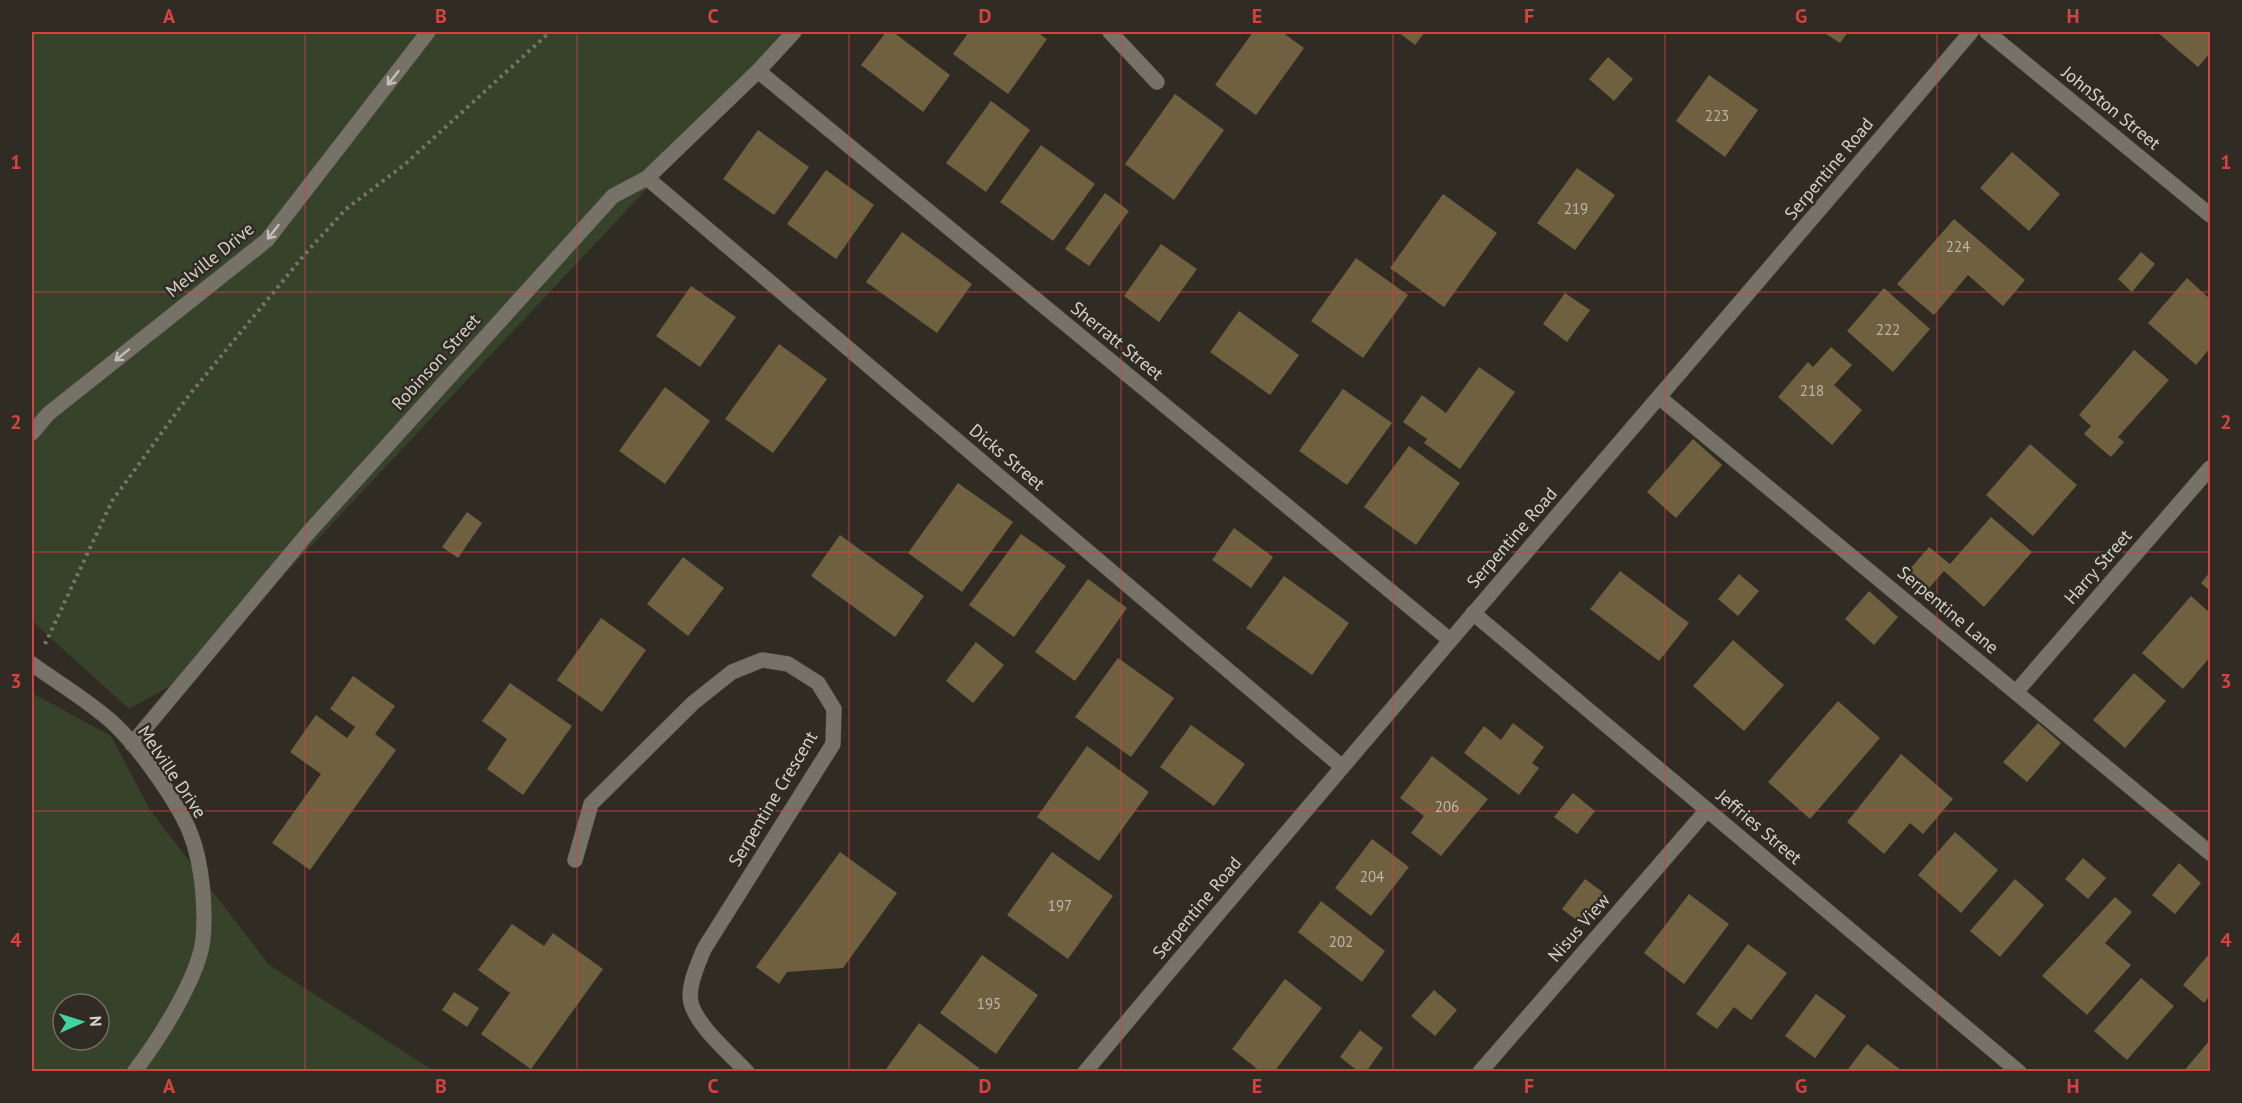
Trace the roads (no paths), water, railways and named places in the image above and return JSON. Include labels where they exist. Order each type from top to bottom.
[{"type":"street","name":"Melville Drive","points":[[32,433],[48,414],[267,240],[428,32]]},
{"type":"street","name":"Robinson Street","points":[[132,744],[308,533],[604,205],[613,196],[647,178],[758,71],[794,32]]},
{"type":"street","points":[[1110,32],[1157,82]]},
{"type":"street","name":"Serpentine Road","points":[[1085,1071],[1341,766],[1660,398],[1971,32]]},
{"type":"street","name":"JohnSton Street","points":[[1986,32],[2211,215]]},
{"type":"street","name":"Sherratt Street","points":[[758,71],[1450,640]]},
{"type":"street","name":"Dicks Street","points":[[647,178],[1341,766]]},
{"type":"street","name":"Serpentine Lane","points":[[1660,398],[2211,853]]},
{"type":"street","name":"Harry Street","points":[[2016,692],[2211,468]]},
{"type":"street","name":"Jeffries Street","points":[[1473,613],[2019,1071]]},
{"type":"street","name":"Serpentine Crescent","points":[[575,860],[591,804],[693,703],[732,672],[762,660],[788,664],[818,683],[834,709],[833,744],[704,949],[695,970],[691,1002],[708,1032],[747,1071]]},
{"type":"street","name":"Melville Drive","points":[[33,665],[112,722],[132,744],[168,795],[191,835],[202,889],[203,941],[187,986],[157,1043],[134,1071]]},
{"type":"street","name":"Nisus View","points":[[1480,1071],[1707,810]]}]
